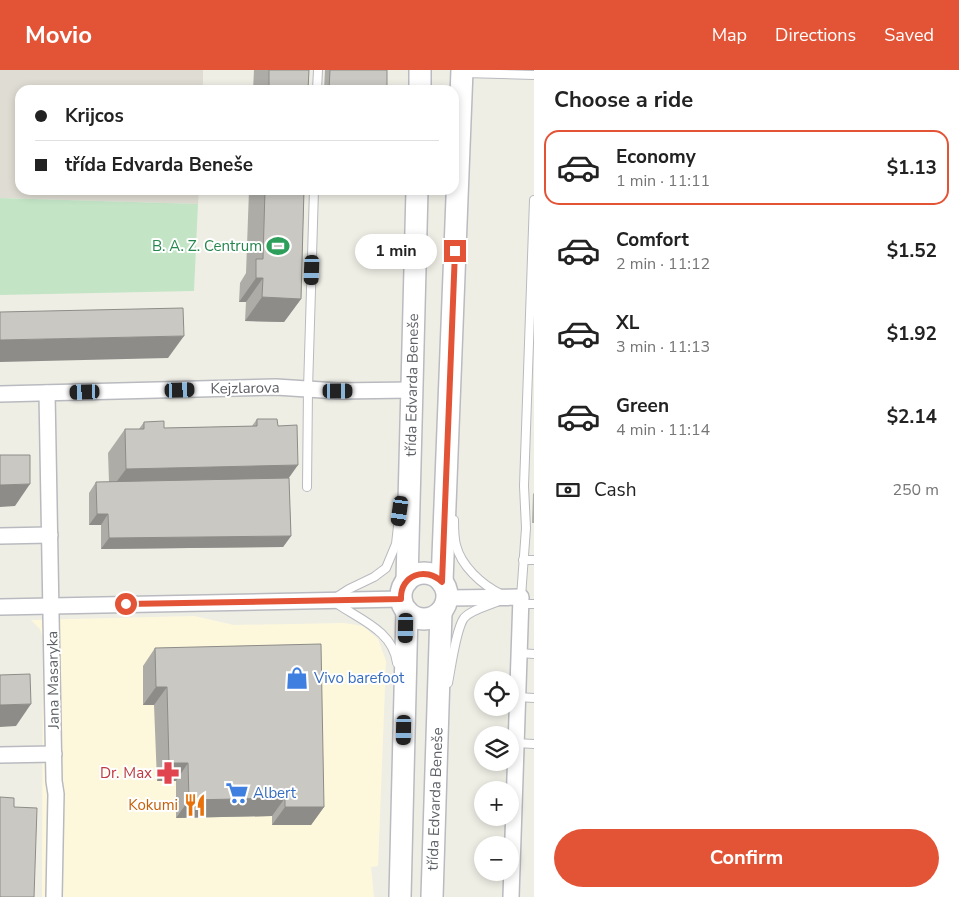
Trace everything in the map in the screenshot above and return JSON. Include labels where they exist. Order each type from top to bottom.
[{"type":"street","points":[[420,70],[420,85]]},
{"type":"street","name":"třída Edvarda Beneše","points":[[459,146],[462,72]]},
{"type":"street","name":"třída Edvarda Beneše","points":[[400,897],[405,712],[405,597],[417,195]]},
{"type":"street","name":"třída Edvarda Beneše","points":[[432,897],[457,195]]},
{"type":"street","name":"Kejzlarova","points":[[0,394],[276,387],[338,391],[412,390]]},
{"type":"street","points":[[47,394],[51,606]]},
{"type":"street","points":[[0,536],[50,535]]},
{"type":"street","points":[[423,573],[437,577],[443,597],[432,618],[424,620],[417,618],[405,597],[416,574],[423,573]]},
{"type":"street","points":[[0,606],[405,597]]},
{"type":"street","points":[[443,597],[521,600],[527,654],[519,692]]},
{"type":"street","name":"Jana Masaryka","points":[[51,606],[54,781],[56,794],[54,897]]},
{"type":"street","points":[[0,755],[54,754]]},
{"type":"street","points":[[511,897],[515,771]]},
{"type":"lane","points":[[317,85],[318,70]]},
{"type":"lane","name":"třída Edvarda Beneše","points":[[462,72],[534,75]]},
{"type":"lane","points":[[307,488],[314,195]]},
{"type":"lane","points":[[521,600],[526,528],[525,476],[534,200]]},
{"type":"lane","points":[[405,712],[396,653],[393,647],[381,632],[372,625],[332,600],[374,577],[386,568],[396,544],[400,511],[410,468]]},
{"type":"lane","points":[[446,468],[450,486],[456,545],[462,558],[481,581],[492,590],[521,600]]},
{"type":"lane","points":[[523,560],[534,560]]},
{"type":"lane","points":[[438,712],[444,702],[460,627],[464,618],[471,613],[521,600]]},
{"type":"lane","points":[[519,697],[534,698]]},
{"type":"lane","points":[[519,743],[534,744]]},
{"type":"shaded area","points":[[0,70],[203,70],[203,85],[15,85],[15,195],[199,195],[198,204],[0,198]]},
{"type":"shaded area","points":[[194,616],[234,625],[344,623],[363,626],[378,639],[386,661],[378,866],[371,867],[374,897],[42,897],[43,639],[40,629],[31,620]]},
{"type":"green space","points":[[0,198],[198,204],[194,291],[0,295]]},
{"type":"building","points":[[269,70],[309,70],[308,85],[269,85]]},
{"type":"building","points":[[330,70],[387,70],[387,85],[329,85]]},
{"type":"building","points":[[265,195],[304,195],[301,299],[262,297],[263,278],[256,278],[256,259],[263,259]]},
{"type":"building","points":[[183,308],[184,336],[0,340],[0,312]]},
{"type":"building","points":[[257,419],[277,419],[278,426],[297,425],[298,465],[126,469],[125,429],[144,429],[144,422],[164,421],[164,428],[257,426]]},
{"type":"building","points":[[0,455],[30,455],[30,484],[0,485]]},
{"type":"building","points":[[289,478],[291,536],[109,538],[108,514],[97,514],[96,482]]},
{"type":"building","points":[[321,644],[324,807],[285,807],[285,798],[189,800],[188,763],[169,763],[167,687],[156,687],[155,648]]},
{"type":"building","points":[[30,674],[31,704],[0,705],[0,675]]},
{"type":"building","points":[[0,797],[14,798],[14,807],[37,808],[34,897],[0,897]]},
{"type":"place","name":"B. A. Z. Centrum","points":[[278,246]]},
{"type":"place","name":"Vivo barefoot","points":[[297,678]]},
{"type":"place","name":"Dr. Max","points":[[168,773]]},
{"type":"place","name":"Albert","points":[[237,793]]},
{"type":"place","name":"Kokumi","points":[[195,805]]},
{"type":"route","points":[[126,604],[401,599],[402,588],[405,582],[416,574],[430,574],[442,582],[455,251]]}]
